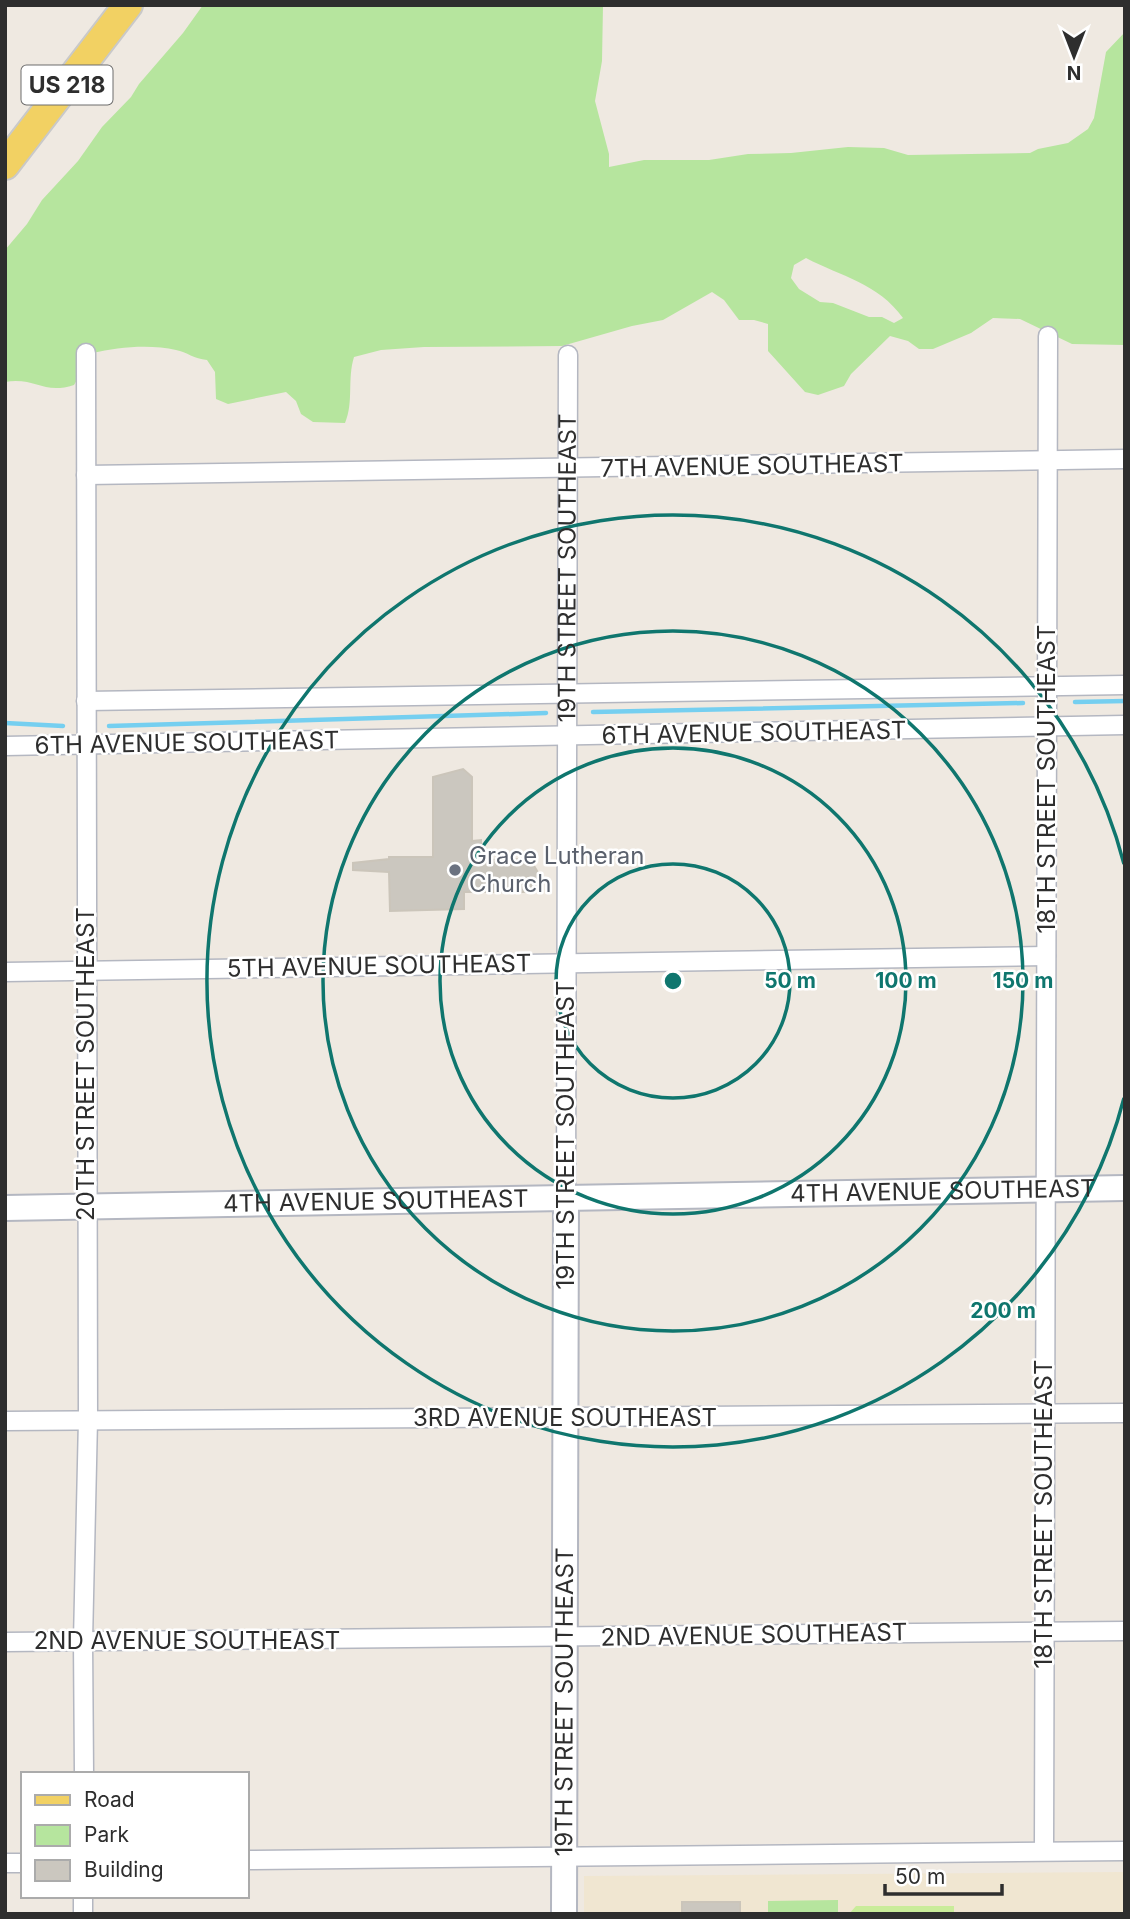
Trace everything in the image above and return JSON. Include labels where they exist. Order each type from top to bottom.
[{"type":"main road","name":"US 218","points":[[5,165],[128,5]]},
{"type":"street","name":"18TH STREET SOUTHEAST","points":[[1044,1851],[1048,336]]},
{"type":"street","name":"20TH STREET SOUTHEAST","points":[[83,1772],[88,1419],[86,353]]},
{"type":"street","name":"19TH STREET SOUTHEAST","points":[[564,1914],[568,355]]},
{"type":"street","name":"7TH AVENUE SOUTHEAST","points":[[86,475],[1125,460]]},
{"type":"street","name":"6TH AVENUE SOUTHEAST","points":[[86,701],[1125,685]]},
{"type":"street","name":"6TH AVENUE SOUTHEAST","points":[[5,746],[1125,725]]},
{"type":"street","name":"5TH AVENUE SOUTHEAST","points":[[5,972],[1046,956]]},
{"type":"street","name":"4TH AVENUE SOUTHEAST","points":[[5,1208],[1125,1188]]},
{"type":"street","name":"3RD AVENUE SOUTHEAST","points":[[5,1421],[1125,1413]]},
{"type":"street","name":"2ND AVENUE SOUTHEAST","points":[[5,1643],[1125,1631]]},
{"type":"street","points":[[248,1860],[1125,1851]]},
{"type":"shaded area","points":[[1125,1872],[1125,1914],[584,1914],[584,1876]]},
{"type":"green space","points":[[203,5],[603,5],[602,61],[595,101],[609,154],[609,167],[644,160],[709,160],[748,154],[848,147],[884,148],[908,155],[1030,153],[1068,143],[1088,129],[1094,118],[1106,52],[1125,32],[1125,345],[1072,344],[1020,319],[993,318],[971,333],[933,349],[919,349],[908,341],[890,336],[851,374],[844,386],[818,395],[805,392],[768,351],[768,324],[739,320],[724,300],[712,292],[663,320],[562,346],[424,347],[381,350],[354,357],[345,423],[313,422],[301,414],[296,401],[286,392],[228,404],[216,399],[215,372],[207,360],[166,348],[134,347],[93,353],[74,385],[63,388],[16,381],[5,382],[5,250],[27,224],[42,200],[78,161],[102,127],[131,97]],"holes":[[[806,258],[871,289],[893,306],[903,318],[894,323],[833,303],[820,302],[799,289],[791,278],[794,265]]]},
{"type":"green space","points":[[838,1900],[838,1914],[768,1914],[768,1901]]},
{"type":"green space","points":[[856,1906],[954,1906],[954,1914],[849,1914]]},
{"type":"building","points":[[463,769],[472,777],[472,841],[481,840],[481,860],[530,859],[540,876],[530,892],[464,892],[464,909],[390,911],[389,872],[353,870],[353,863],[389,857],[433,857],[433,777]]},
{"type":"building","points":[[682,1902],[740,1902],[740,1914],[682,1914]]},
{"type":"waterway","points":[[1075,702],[1125,701]]},
{"type":"waterway","points":[[593,712],[1023,703]]},
{"type":"waterway","points":[[109,726],[546,713]]},
{"type":"waterway","points":[[5,723],[63,726]]},
{"type":"place","name":"Grace Lutheran Church","points":[[455,870]]}]
